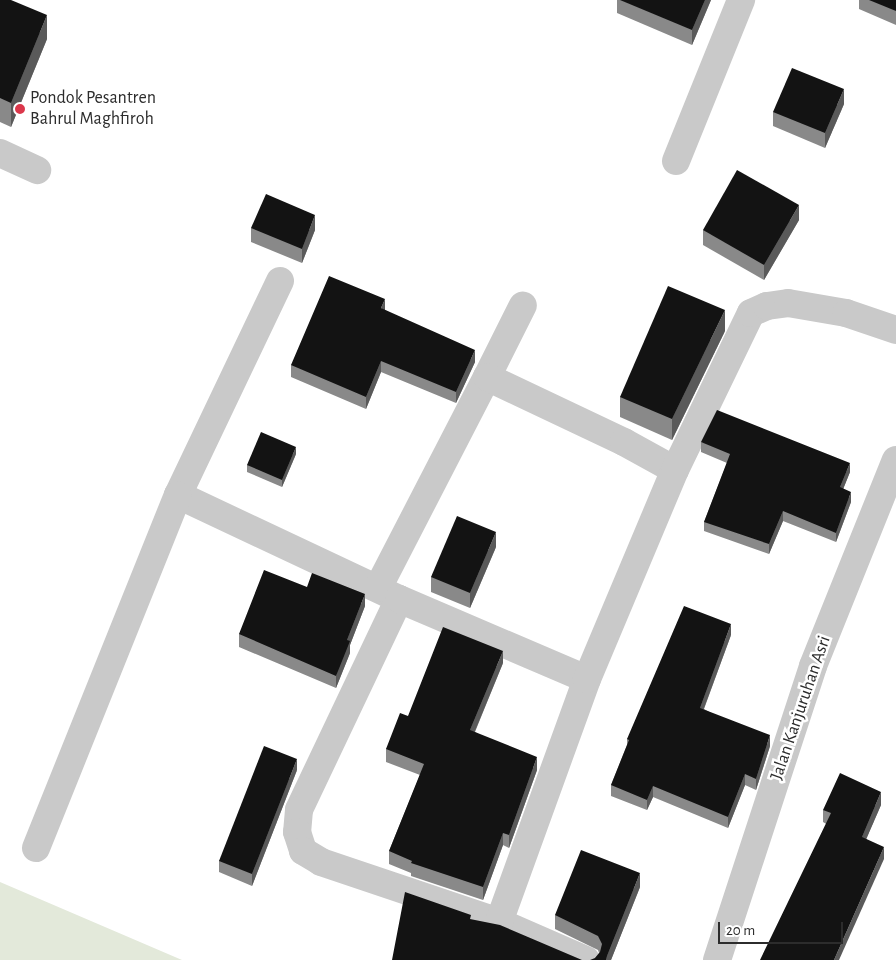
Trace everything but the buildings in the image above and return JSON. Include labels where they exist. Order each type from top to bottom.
[{"type":"street","points":[[676,162],[741,0]]},
{"type":"street","points":[[0,153],[37,170]]},
{"type":"street","points":[[36,848],[178,495],[280,281]]},
{"type":"street","points":[[499,922],[587,679],[675,470],[751,313],[766,306],[788,303],[846,313],[896,330]]},
{"type":"street","points":[[523,305],[389,593],[300,810],[297,832],[303,851],[321,862],[499,922],[586,960]]},
{"type":"street","points":[[488,377],[624,442],[675,470]]},
{"type":"street","name":"Jalan Kanjuruhan Asri","points":[[717,960],[813,666],[896,460]]},
{"type":"street","points":[[178,495],[389,593],[587,679]]},
{"type":"green space","points":[[0,882],[182,960],[0,960]]},
{"type":"place","name":"Pondok Pesantren Bahrul Maghfiroh","points":[[20,109]]}]
